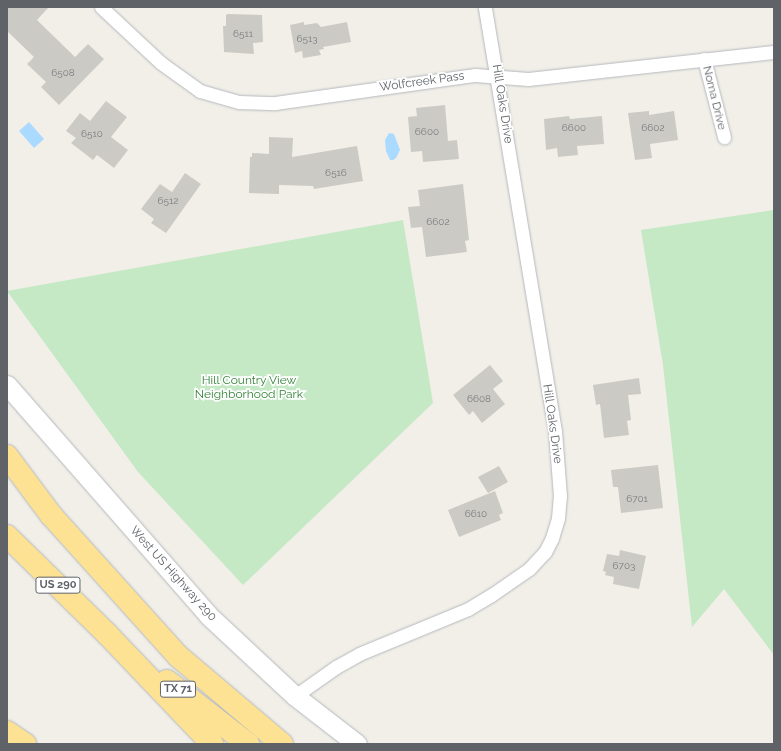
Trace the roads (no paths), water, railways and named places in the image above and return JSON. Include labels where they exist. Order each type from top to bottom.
[{"type":"highway","points":[[7,456],[51,515],[178,656],[282,744]]},
{"type":"highway","name":"US 290","points":[[7,536],[108,635],[212,744]]},
{"type":"highway","name":"TX 71","points":[[108,635],[248,744]]},
{"type":"highway","points":[[7,732],[25,744]]},
{"type":"highway","points":[[7,740],[11,744]]},
{"type":"main road","name":"West US Highway 290","points":[[7,385],[208,615],[295,696],[357,744]]},
{"type":"street","name":"Wolfcreek Pass","points":[[101,7],[161,63],[200,91],[239,102],[275,103],[475,75],[528,79],[774,52]]},
{"type":"street","name":"Hill Oaks Drive","points":[[295,696],[336,667],[359,654],[468,609],[490,596],[529,569],[545,552],[552,538],[558,518],[560,496],[555,431],[526,258],[498,76],[485,7]]},
{"type":"street","name":"Noma Drive","points":[[704,59],[724,137]]},
{"type":"water","points":[[29,122],[44,139],[34,148],[19,131]]},
{"type":"water","points":[[389,133],[394,134],[400,150],[396,158],[393,160],[390,160],[386,151],[385,140]]},
{"type":"park label","name":"Hill Country View Neighborhood Park","points":[[249,388]]}]
